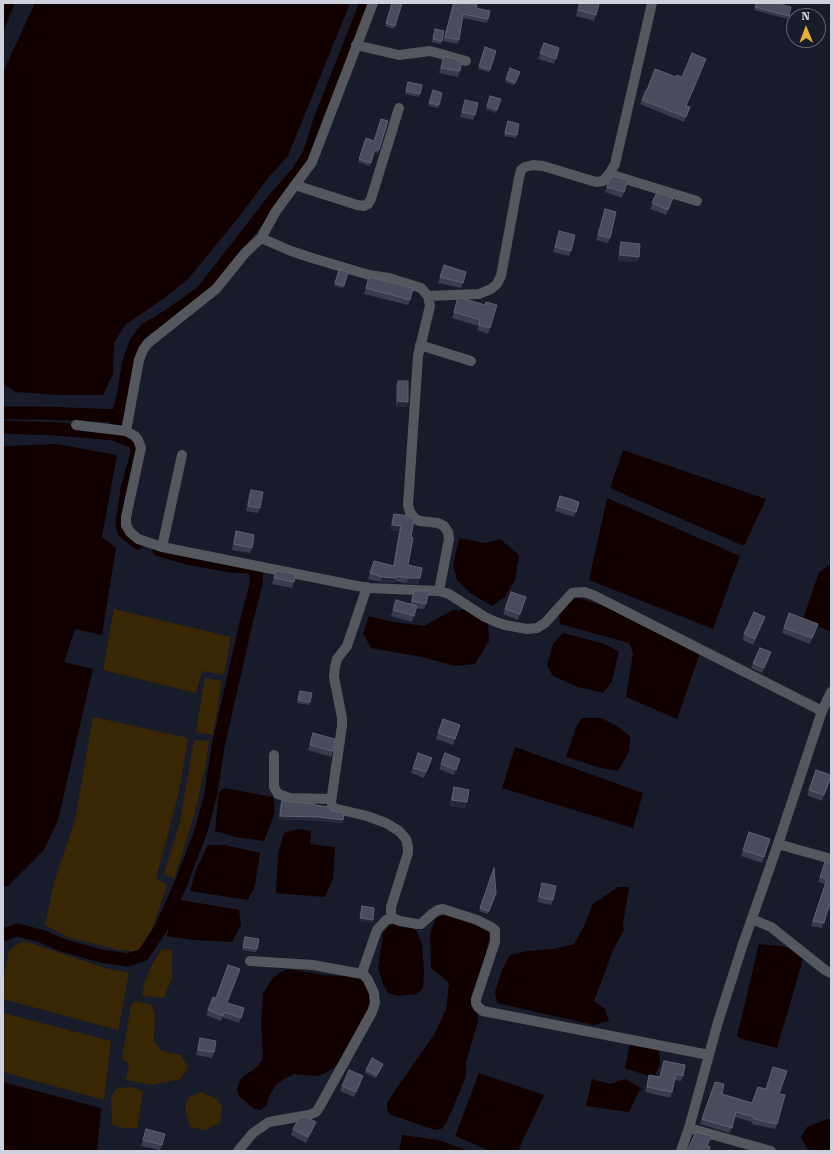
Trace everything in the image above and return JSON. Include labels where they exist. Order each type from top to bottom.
[{"type":"street","points":[[118,431],[139,360],[148,343],[216,289],[245,253],[261,238],[276,211],[312,162],[373,3]]},
{"type":"street","points":[[428,296],[479,294],[491,289],[497,284],[501,276],[519,178],[521,170],[525,166],[543,166],[596,182],[603,181],[609,174],[615,164],[652,3]]},
{"type":"street","points":[[356,45],[399,55],[430,51],[466,61]]},
{"type":"street","points":[[295,185],[357,205],[364,206],[368,204],[371,199],[399,108]]},
{"type":"street","points":[[609,174],[697,201]]},
{"type":"street","points":[[261,238],[312,258],[369,275],[390,278],[421,288],[428,296],[430,306],[418,356],[408,505],[410,512],[415,519],[420,522],[438,523],[444,526],[448,532],[449,539],[440,591]]},
{"type":"street","points":[[420,345],[471,361]]},
{"type":"street","points":[[76,425],[118,431],[138,440],[141,448],[126,517],[126,525],[134,536],[162,547],[367,587],[440,591],[449,594],[485,617],[496,622],[527,629],[537,628],[546,623],[572,593],[584,592],[822,711]]},
{"type":"street","points":[[162,547],[182,455]]},
{"type":"street","points":[[367,587],[347,646],[337,660],[335,666],[334,678],[342,718],[342,726],[331,805],[333,808],[367,816],[386,823],[399,831],[406,840],[408,853],[391,907],[390,919]]},
{"type":"street","points":[[681,1151],[689,1128],[720,1015],[822,711],[831,692]]},
{"type":"street","points":[[274,755],[274,787],[278,794],[290,798],[331,799]]},
{"type":"street","points":[[778,844],[831,859]]},
{"type":"street","points":[[362,974],[377,930],[386,920],[390,919],[421,924],[432,914],[443,909],[477,920],[495,930],[495,942],[476,999],[478,1008],[483,1011],[709,1055]]},
{"type":"street","points":[[752,919],[771,927],[825,970],[831,973]]},
{"type":"street","points":[[238,1151],[253,1133],[269,1122],[309,1115],[316,1112],[372,1012],[375,1003],[374,993],[368,980],[362,974],[313,965],[250,961]]},
{"type":"street","points":[[689,1128],[771,1151]]},
{"type":"shaded area","points":[[3,3],[15,3],[3,32]]},
{"type":"shaded area","points":[[35,3],[350,3],[288,156],[268,178],[239,217],[188,279],[163,299],[125,325],[114,343],[113,374],[103,395],[60,395],[16,392],[3,384],[3,72]]},
{"type":"shaded area","points":[[56,444],[117,455],[102,537],[116,548],[102,635],[75,629],[64,662],[93,669],[58,820],[44,850],[8,886],[3,887],[3,446]]},
{"type":"shaded area","points":[[623,450],[766,499],[744,546],[610,488]]},
{"type":"shaded area","points":[[607,498],[740,556],[713,629],[589,580]]},
{"type":"shaded area","points":[[459,538],[485,543],[500,539],[519,555],[515,580],[505,597],[492,606],[470,593],[457,580],[453,565]]},
{"type":"shaded area","points":[[831,564],[831,632],[803,619],[819,572]]},
{"type":"shaded area","points":[[576,597],[607,607],[700,653],[677,719],[626,697],[633,653],[629,643],[560,624],[559,614],[569,598]]},
{"type":"shaded area","points":[[114,609],[231,637],[224,675],[202,671],[196,693],[103,670]]},
{"type":"shaded area","points":[[453,610],[469,610],[488,623],[489,641],[475,664],[455,666],[422,657],[371,648],[363,633],[369,616],[394,622],[424,626]]},
{"type":"shaded area","points":[[563,633],[601,643],[619,651],[612,681],[603,693],[578,687],[553,676],[547,666],[553,644]]},
{"type":"shaded area","points":[[205,678],[222,681],[213,735],[196,732]]},
{"type":"shaded area","points":[[93,717],[188,738],[179,791],[156,878],[167,885],[149,938],[138,952],[120,950],[70,938],[45,925],[55,879],[75,820]]},
{"type":"shaded area","points":[[582,718],[601,718],[617,726],[630,736],[629,752],[618,771],[601,768],[566,757],[576,727]]},
{"type":"shaded area","points":[[194,740],[209,741],[205,769],[194,816],[174,879],[164,874],[180,822]]},
{"type":"shaded area","points":[[515,747],[643,793],[633,828],[502,788]]},
{"type":"shaded area","points":[[224,788],[273,797],[275,813],[264,841],[235,837],[215,831],[219,792]]},
{"type":"shaded area","points":[[298,829],[311,831],[310,844],[335,847],[333,878],[325,897],[276,893],[278,853],[284,833]]},
{"type":"shaded area","points":[[208,845],[225,845],[260,853],[255,886],[248,900],[190,891],[197,867]]},
{"type":"shaded area","points":[[618,887],[629,887],[623,925],[624,930],[614,948],[594,1001],[605,1009],[609,1021],[593,1025],[497,1003],[495,992],[502,970],[510,955],[527,951],[553,949],[574,944],[584,926],[593,904]]},
{"type":"shaded area","points":[[181,900],[239,910],[241,925],[232,942],[193,940],[167,936],[172,911]]},
{"type":"shaded area","points":[[444,915],[465,919],[490,931],[476,1011],[478,1018],[477,1025],[466,1062],[466,1077],[446,1124],[441,1129],[435,1130],[389,1114],[387,1103],[435,1033],[446,1009],[449,983],[431,968],[430,933],[436,918]]},
{"type":"shaded area","points":[[398,923],[416,930],[422,944],[424,972],[423,988],[417,994],[398,996],[388,993],[378,968],[383,933],[390,925]]},
{"type":"shaded area","points":[[24,941],[105,968],[129,973],[118,1030],[3,999],[3,982],[9,950]]},
{"type":"shaded area","points":[[759,944],[781,946],[793,949],[803,959],[777,1048],[741,1039],[737,1036]]},
{"type":"shaded area","points":[[172,949],[172,978],[164,998],[142,996],[144,984],[152,964],[161,950]]},
{"type":"shaded area","points":[[288,969],[323,975],[359,977],[369,988],[370,1006],[341,1061],[324,1074],[316,1076],[294,1074],[284,1079],[276,1085],[266,1106],[261,1110],[254,1109],[239,1096],[237,1089],[239,1082],[244,1076],[257,1067],[263,1059],[261,1022],[263,993],[273,978],[279,973]]},
{"type":"shaded area","points":[[135,1001],[152,1005],[155,1015],[154,1041],[162,1051],[181,1055],[188,1067],[181,1079],[152,1085],[126,1080],[129,1064],[122,1059],[131,1005]]},
{"type":"shaded area","points":[[3,1013],[111,1041],[104,1100],[3,1072]]},
{"type":"shaded area","points":[[630,1043],[659,1050],[660,1064],[654,1078],[625,1068]]},
{"type":"shaded area","points":[[479,1073],[544,1095],[518,1151],[490,1151],[455,1136]]},
{"type":"shaded area","points":[[592,1079],[610,1084],[625,1079],[641,1088],[629,1112],[586,1106]]},
{"type":"shaded area","points":[[3,1082],[101,1108],[97,1151],[3,1151]]},
{"type":"shaded area","points":[[131,1087],[143,1091],[137,1128],[124,1128],[112,1125],[111,1097],[117,1088]]},
{"type":"shaded area","points":[[201,1092],[216,1098],[222,1106],[220,1123],[204,1130],[190,1127],[185,1109],[188,1098]]},
{"type":"shaded area","points":[[827,1119],[831,1120],[831,1151],[812,1151],[807,1148],[801,1138],[807,1127]]},
{"type":"shaded area","points":[[402,1135],[438,1140],[469,1151],[399,1151]]},
{"type":"building","points":[[392,3],[402,3],[395,26],[386,23]]},
{"type":"building","points":[[454,3],[466,5],[469,3],[477,5],[476,8],[490,11],[488,19],[463,14],[459,40],[445,37]]},
{"type":"building","points":[[580,3],[599,4],[596,15],[578,10]]},
{"type":"building","points":[[757,3],[776,3],[791,7],[786,8],[786,15],[755,7]]},
{"type":"building","points":[[435,29],[444,31],[442,41],[433,39]]},
{"type":"building","points":[[544,43],[559,48],[556,59],[540,53]]},
{"type":"building","points":[[485,47],[496,51],[490,70],[479,66]]},
{"type":"building","points":[[692,53],[706,59],[686,106],[690,107],[686,117],[642,100],[655,69],[676,77],[677,75],[682,77]]},
{"type":"building","points":[[444,56],[462,61],[460,71],[441,68]]},
{"type":"building","points":[[510,68],[520,72],[515,83],[506,79]]},
{"type":"building","points":[[408,82],[422,85],[420,94],[406,91]]},
{"type":"building","points":[[433,90],[442,93],[439,105],[429,103]]},
{"type":"building","points":[[490,96],[501,99],[497,110],[487,106]]},
{"type":"building","points":[[465,100],[478,103],[475,115],[462,112]]},
{"type":"building","points":[[381,119],[388,121],[379,150],[375,149],[371,163],[359,159],[366,138],[374,141]]},
{"type":"building","points":[[508,121],[519,124],[517,135],[505,133]]},
{"type":"building","points":[[613,176],[628,180],[624,192],[607,187],[609,180]]},
{"type":"building","points":[[657,192],[673,198],[668,210],[652,203]]},
{"type":"building","points":[[605,209],[616,212],[610,238],[598,235]]},
{"type":"building","points":[[559,231],[575,235],[571,251],[555,247]]},
{"type":"building","points":[[621,242],[640,244],[639,257],[620,255]]},
{"type":"building","points":[[444,265],[466,272],[463,283],[440,277]]},
{"type":"building","points":[[339,270],[348,272],[344,286],[335,283]]},
{"type":"building","points":[[369,277],[413,288],[410,300],[366,288]]},
{"type":"building","points":[[458,297],[485,305],[486,302],[497,305],[490,328],[479,325],[480,320],[454,312]]},
{"type":"building","points":[[398,381],[408,381],[408,402],[398,401]]},
{"type":"building","points":[[251,490],[263,492],[260,508],[248,506]]},
{"type":"building","points":[[560,496],[579,502],[576,512],[557,506]]},
{"type":"building","points":[[394,514],[411,516],[414,519],[411,537],[413,538],[408,565],[422,568],[420,578],[397,576],[397,578],[382,577],[370,573],[374,561],[394,566],[401,526],[392,525]]},
{"type":"building","points":[[236,531],[254,535],[252,548],[234,544]]},
{"type":"building","points":[[276,571],[296,574],[294,582],[274,578]]},
{"type":"building","points":[[414,591],[429,591],[426,604],[412,601]]},
{"type":"building","points":[[511,592],[526,597],[520,614],[505,609]]},
{"type":"building","points":[[396,600],[417,606],[414,616],[393,610]]},
{"type":"building","points":[[754,612],[765,617],[755,639],[744,634]]},
{"type":"building","points":[[789,613],[818,624],[812,638],[784,628]]},
{"type":"building","points":[[760,648],[771,652],[764,668],[753,663]]},
{"type":"building","points":[[300,691],[312,693],[310,702],[298,700]]},
{"type":"building","points":[[443,719],[460,725],[455,739],[438,733]]},
{"type":"building","points":[[313,733],[335,739],[333,751],[310,745]]},
{"type":"building","points":[[418,753],[432,758],[426,772],[413,768]]},
{"type":"building","points":[[445,753],[460,759],[456,770],[441,764]]},
{"type":"building","points":[[816,770],[831,775],[824,795],[809,790]]},
{"type":"building","points":[[454,787],[469,790],[467,802],[452,800]]},
{"type":"building","points":[[282,801],[315,804],[328,807],[332,811],[344,813],[343,820],[318,817],[280,816]]},
{"type":"building","points":[[749,832],[770,839],[764,857],[743,850]]},
{"type":"building","points":[[825,862],[831,864],[831,906],[829,905],[824,923],[813,921],[827,879],[820,877]]},
{"type":"building","points":[[494,868],[496,893],[489,911],[480,908]]},
{"type":"building","points":[[542,883],[556,886],[553,900],[539,897]]},
{"type":"building","points":[[362,906],[374,908],[373,920],[360,918]]},
{"type":"building","points":[[245,937],[259,939],[257,949],[243,947]]},
{"type":"building","points":[[228,965],[240,969],[227,1003],[244,1008],[241,1018],[224,1012],[223,1016],[208,1010],[213,997],[216,998]]},
{"type":"building","points":[[200,1038],[216,1041],[214,1052],[198,1050]]},
{"type":"building","points":[[372,1058],[383,1064],[377,1075],[366,1070]]},
{"type":"building","points":[[664,1061],[685,1065],[683,1076],[676,1074],[672,1092],[647,1087],[649,1075],[660,1077]]},
{"type":"building","points":[[773,1067],[787,1071],[779,1094],[785,1095],[777,1124],[754,1119],[754,1117],[736,1112],[732,1128],[702,1119],[715,1082],[724,1084],[722,1094],[752,1103],[758,1087],[766,1089]]},
{"type":"building","points":[[349,1070],[363,1076],[356,1092],[342,1086]]},
{"type":"building","points":[[306,1117],[316,1122],[308,1137],[293,1129],[299,1118]]},
{"type":"building","points":[[146,1129],[165,1134],[162,1145],[143,1140]]},
{"type":"building","points":[[696,1132],[712,1136],[707,1145],[710,1147],[709,1151],[687,1151]]},
{"type":"waterway","points":[[114,434],[124,392],[128,365],[136,342],[146,329],[168,316],[202,292],[275,198],[298,172],[309,154],[321,117],[366,3]]},
{"type":"waterway","points":[[3,413],[119,416]]},
{"type":"waterway","points":[[3,427],[57,429],[114,434],[136,443],[137,453],[127,489],[122,524],[124,532],[138,543]]},
{"type":"waterway","points":[[3,935],[17,930],[41,936],[62,945],[101,956],[128,960],[143,955],[161,928],[182,881],[202,828],[211,793],[218,746],[256,584],[257,570],[250,567],[230,566],[187,558],[159,550]]}]
